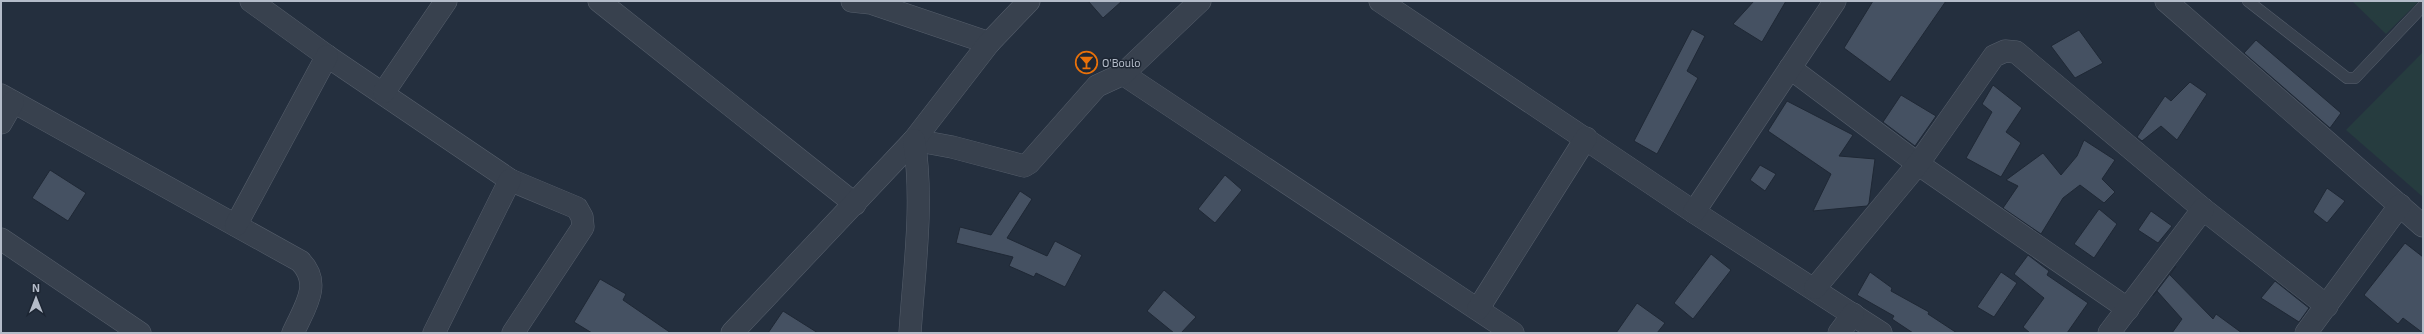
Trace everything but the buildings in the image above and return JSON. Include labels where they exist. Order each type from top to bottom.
[{"type":"street","points":[[251,1],[327,56],[384,92],[510,180],[577,208],[582,217],[583,227],[513,333]]},
{"type":"street","points":[[384,92],[446,1]]},
{"type":"street","points":[[599,1],[855,204]]},
{"type":"street","points":[[732,333],[914,140],[989,43],[1029,1]]},
{"type":"street","points":[[914,140],[952,147],[1024,166],[1029,163],[1097,86],[1123,74],[1200,1]]},
{"type":"street","points":[[1380,1],[1694,212],[1815,288],[1881,333]]},
{"type":"street","points":[[1694,212],[1835,1]]},
{"type":"street","points":[[2166,1],[2423,226]]},
{"type":"street","points":[[865,2],[989,43]]},
{"type":"street","points":[[1815,288],[1918,164],[1994,56],[2005,51],[2016,52],[2203,209],[2327,306]]},
{"type":"street","points":[[236,225],[327,56]]},
{"type":"street","points":[[1790,68],[1918,164],[2128,309]]},
{"type":"street","points":[[1123,74],[1513,333]]},
{"type":"street","points":[[1,123],[7,99],[300,261],[312,277],[311,291],[293,333]]},
{"type":"street","points":[[1478,309],[1586,138]]},
{"type":"street","points":[[910,333],[917,214],[917,157],[914,140]]},
{"type":"street","points":[[434,333],[510,180]]},
{"type":"street","points":[[2308,332],[2400,205]]},
{"type":"street","points":[[2109,333],[2203,209]]},
{"type":"street","points":[[1,240],[140,333]]},
{"type":"street","points":[[1839,333],[1853,314]]},
{"type":"lane","points":[[2248,1],[2347,78],[2355,78],[2423,6]]},
{"type":"green space","points":[[2352,1],[2419,1],[2386,34]]},
{"type":"green space","points":[[2423,52],[2423,197],[2346,130]]},
{"type":"place","name":"O'Boulo","points":[[1087,62]]}]
